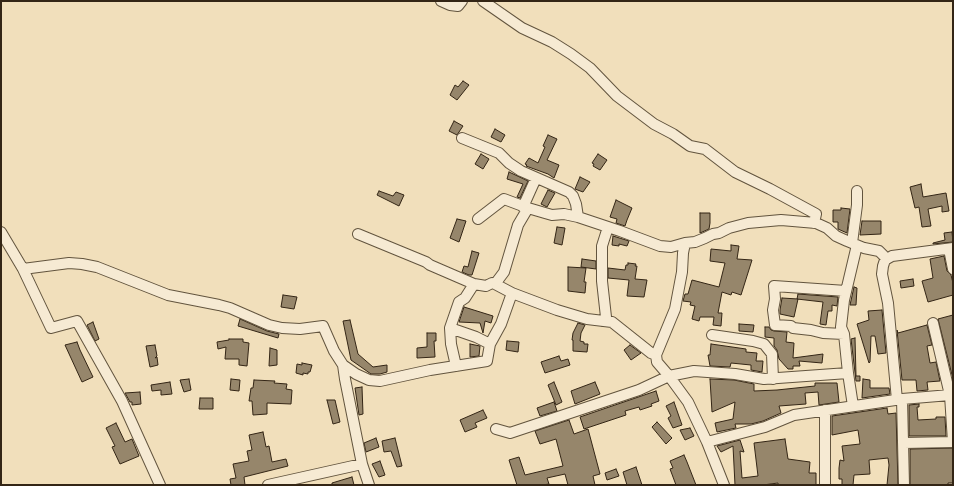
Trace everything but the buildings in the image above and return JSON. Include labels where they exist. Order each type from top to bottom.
[{"type":"street","points":[[441,1],[450,5],[458,6],[462,1]]},
{"type":"street","points":[[483,1],[522,28],[539,35],[571,54],[590,68],[617,96],[654,124],[673,134],[690,146],[705,149],[735,172],[816,214],[814,223]]},
{"type":"street","points":[[462,138],[499,153],[509,163],[521,170],[568,192],[573,196],[578,217]]},
{"type":"street","points":[[495,284],[504,272],[518,226],[536,178]]},
{"type":"street","points":[[853,406],[844,334],[841,327],[841,315],[855,244],[857,191]]},
{"type":"street","points":[[478,219],[504,199],[525,208],[552,215],[564,214],[578,217],[660,246],[671,247],[695,242],[729,228],[763,220],[814,223],[827,228],[836,236],[855,244],[879,251],[887,259]]},
{"type":"street","points":[[602,321],[606,317],[602,281],[602,246],[608,227]]},
{"type":"street","points":[[1,232],[23,269],[51,328],[77,321],[122,401],[160,485]]},
{"type":"street","points":[[358,234],[426,262],[474,284],[486,286],[495,284],[512,293],[557,310],[587,319],[612,322],[651,353],[656,355]]},
{"type":"street","points":[[685,243],[682,272],[675,309],[656,355],[657,362],[688,402],[707,442],[724,485]]},
{"type":"street","points":[[904,485],[904,443],[888,303],[882,274],[883,266],[885,260],[892,256],[951,249],[953,269]]},
{"type":"street","points":[[23,269],[69,263],[82,264],[97,267],[168,295],[230,308],[269,325],[282,328],[324,326],[334,351],[343,365],[356,374],[369,380],[380,381],[425,371],[487,362],[490,344],[501,324],[512,293]]},
{"type":"street","points":[[456,366],[451,344],[450,328],[459,302],[465,298],[474,284]]},
{"type":"street","points":[[844,334],[823,333],[793,328],[791,326],[776,325],[773,310],[775,299],[774,286],[846,291]]},
{"type":"street","points":[[904,443],[953,442],[951,395],[933,323]]},
{"type":"street","points":[[450,328],[490,344]]},
{"type":"street","points":[[712,335],[754,341],[764,344],[772,354],[773,379]]},
{"type":"street","points":[[343,365],[362,464],[369,485]]},
{"type":"street","points":[[496,429],[510,433],[639,390],[669,376],[694,370],[773,379],[848,373]]},
{"type":"street","points":[[707,442],[765,427],[794,415],[899,400],[951,395]]},
{"type":"street","points":[[825,410],[825,485]]},
{"type":"street","points":[[268,485],[362,464]]}]
